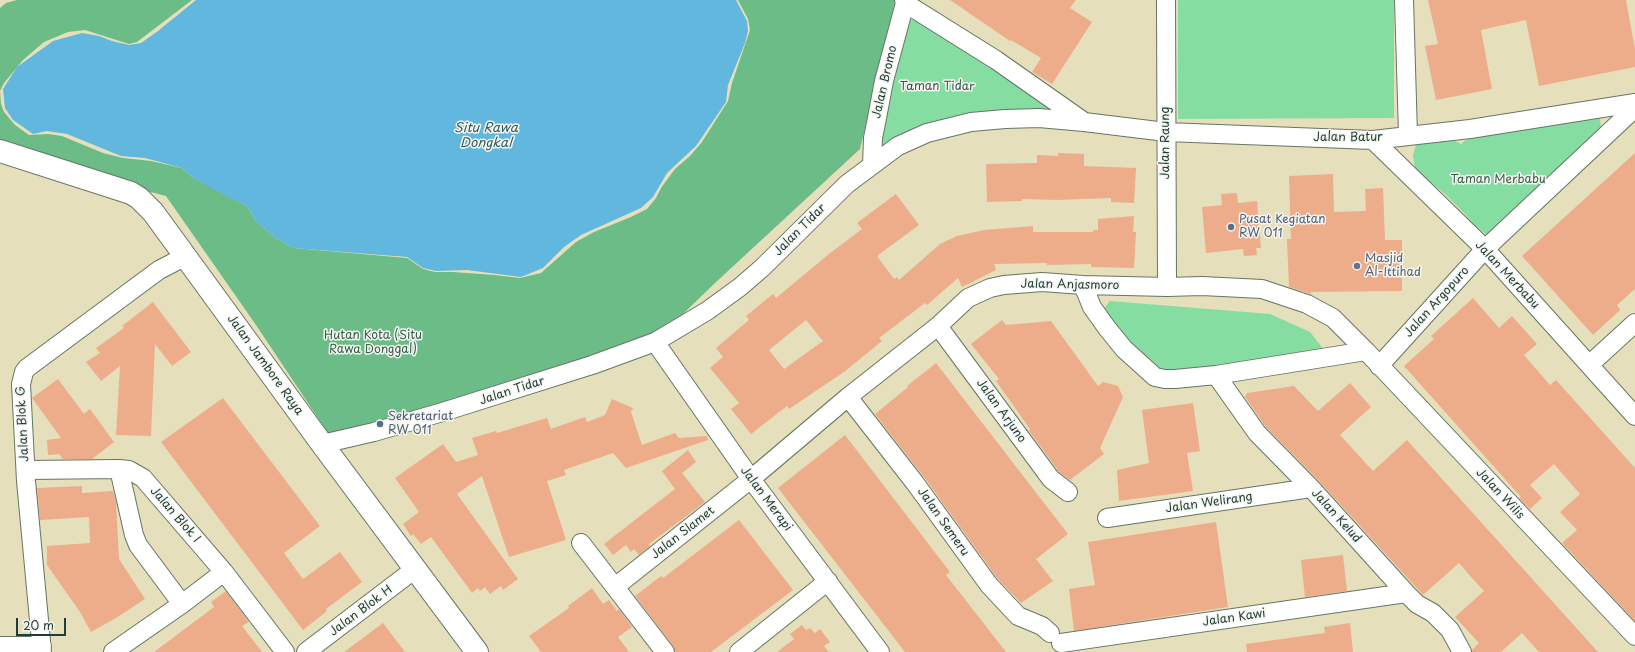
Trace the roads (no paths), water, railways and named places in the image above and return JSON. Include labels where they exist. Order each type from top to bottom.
[{"type":"street","name":"Jalan Raung","points":[[1166,0],[1167,287]]},
{"type":"street","points":[[1404,0],[1408,135]]},
{"type":"street","points":[[904,2],[996,60],[1084,122]]},
{"type":"street","name":"Jalan Bromo","points":[[872,165],[873,138],[884,81],[904,2]]},
{"type":"street","name":"Jalan Batur","points":[[1084,122],[1166,132],[1373,140],[1477,128],[1635,103]]},
{"type":"street","name":"Jalan Argopuro","points":[[1379,366],[1485,250],[1635,108]]},
{"type":"street","name":"Jalan Tidar","points":[[322,444],[374,432],[446,412],[577,370],[655,342],[707,311],[740,287],[762,268],[847,184],[898,146],[927,133],[971,122],[1005,119],[1039,118],[1084,122]]},
{"type":"street","name":"Jalan Merbabu","points":[[1373,140],[1485,250],[1635,416]]},
{"type":"street","name":"Jalan Jambore Raya","points":[[9,154],[120,189],[135,196],[153,212],[322,444],[477,652]]},
{"type":"street","name":"Jalan Blok G","points":[[42,649],[26,470],[21,384],[24,372],[27,368],[159,270],[186,256]]},
{"type":"street","name":"Jalan Anjasmoro","points":[[751,479],[848,397],[938,326],[968,298],[990,288],[1028,282],[1083,285],[1167,287],[1202,286],[1262,289],[1308,304],[1333,318],[1366,351]]},
{"type":"street","points":[[1083,285],[1092,307],[1107,328],[1124,349],[1155,377],[1175,379],[1216,375],[1366,351]]},
{"type":"street","points":[[1588,365],[1635,323]]},
{"type":"street","name":"Jalan Arjuno","points":[[938,326],[1051,479],[1068,492]]},
{"type":"street","name":"Jalan Merapi","points":[[655,342],[751,479],[880,652]]},
{"type":"street","name":"Jalan Wilis","points":[[1366,351],[1635,636]]},
{"type":"street","name":"Jalan Kelud","points":[[1216,375],[1256,433],[1311,488],[1406,593],[1417,604],[1433,613],[1450,630],[1462,652]]},
{"type":"street","name":"Jalan Semeru","points":[[848,397],[915,483],[989,585],[1018,616],[1042,626],[1055,638]]},
{"type":"street","points":[[119,469],[134,535],[138,546],[182,604]]},
{"type":"street","name":"Jalan Blok I","points":[[26,470],[119,469],[129,470],[143,478],[224,572],[285,652]]},
{"type":"street","name":"Jalan Slamet","points":[[615,587],[751,479]]},
{"type":"street","name":"Jalan Welirang","points":[[1108,518],[1311,488]]},
{"type":"street","points":[[581,543],[666,652]]},
{"type":"street","name":"Jalan Blok H","points":[[306,652],[415,569]]},
{"type":"street","points":[[113,652],[182,604],[224,572]]},
{"type":"street","points":[[739,652],[828,581]]},
{"type":"street","name":"Jalan Kawi","points":[[1055,638],[1406,593]]},
{"type":"street","points":[[0,646],[42,649]]},
{"type":"water","name":"Situ Rawa Dongkal","points":[[196,0],[736,0],[747,21],[748,31],[745,43],[728,85],[726,102],[696,146],[667,173],[653,197],[641,208],[581,235],[564,247],[543,268],[521,277],[467,270],[436,271],[423,268],[407,257],[294,248],[275,238],[256,221],[247,206],[192,177],[182,168],[145,158],[121,156],[67,134],[47,131],[33,134],[13,120],[5,108],[3,89],[17,67],[53,41],[82,33],[99,36],[129,45],[141,43]]},
{"type":"place","name":"Pusat Kegiatan RW 011","points":[[1231,227]]},
{"type":"place","name":"Masjid Al-Ittihad","points":[[1357,266]]},
{"type":"place","name":"Sekretariat RW 011","points":[[380,424]]},
{"type":"park label","name":"Taman Tidar","points":[[937,87]]},
{"type":"park label","name":"Taman Merbabu","points":[[1498,180]]},
{"type":"park label","name":"Hutan Kota (Situ Rawa Donggal)","points":[[373,343]]}]
